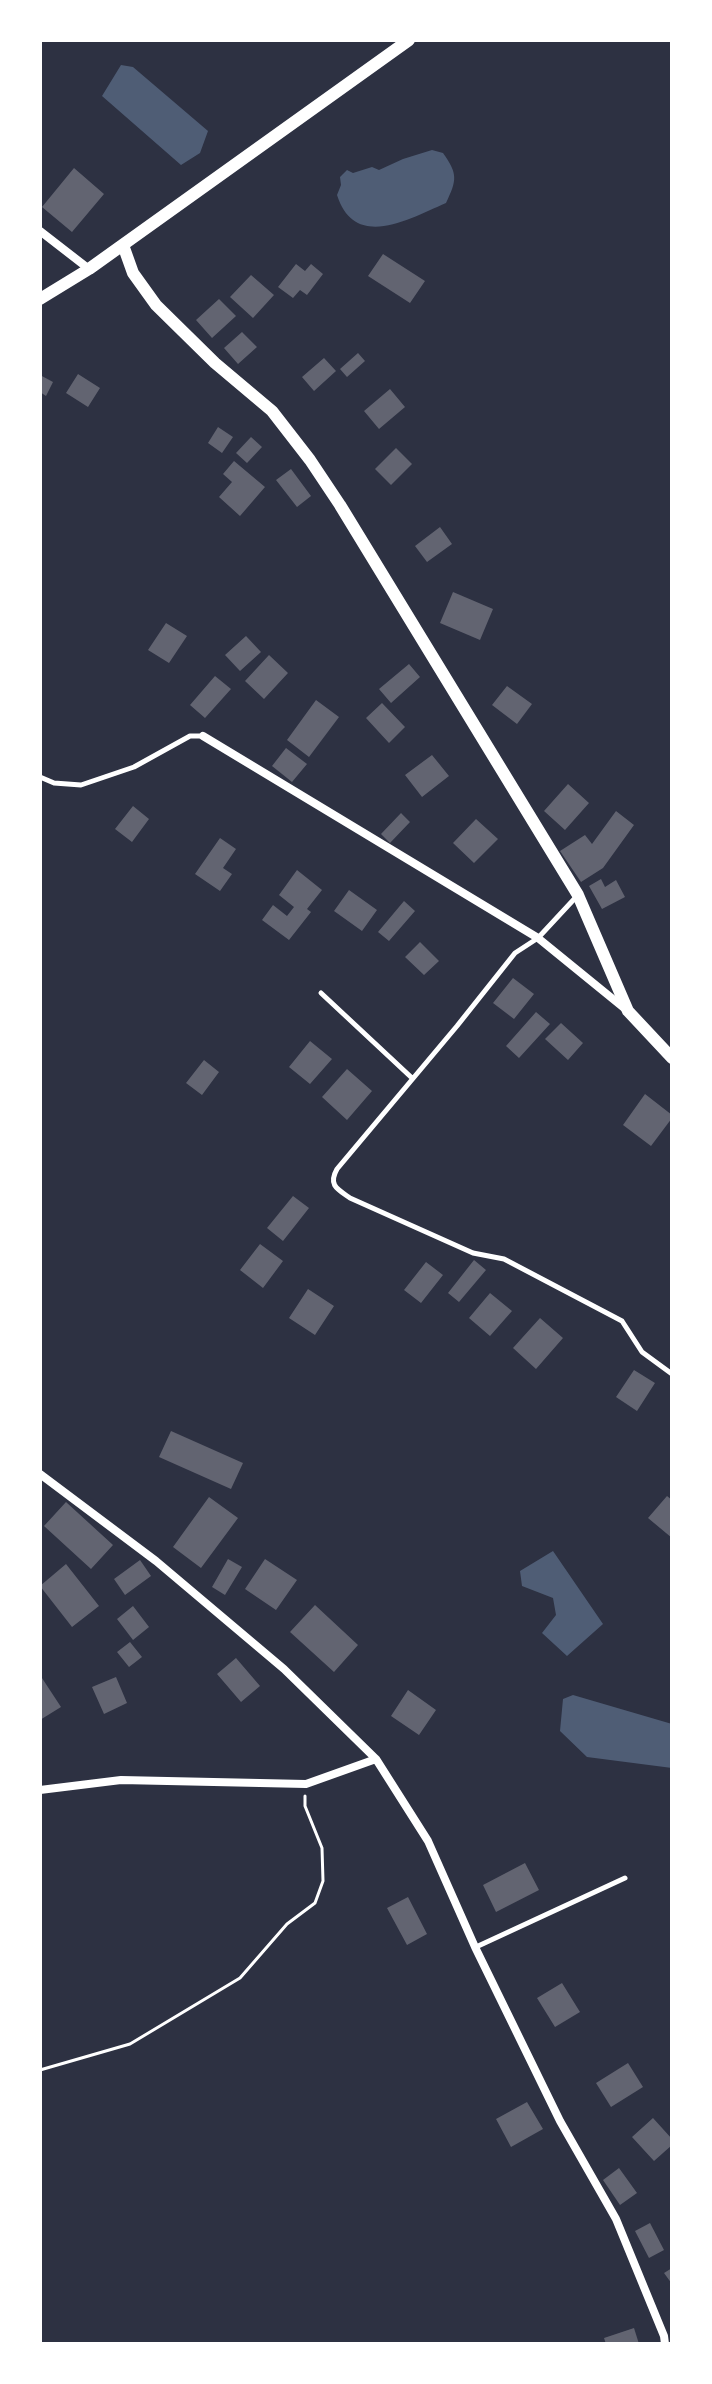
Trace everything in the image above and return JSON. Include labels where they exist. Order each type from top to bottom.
[{"type":"street","points":[[40,299],[89,269],[409,40]]},
{"type":"street","points":[[40,231],[89,269]]},
{"type":"street","points":[[123,245],[133,273],[156,305],[215,363],[272,411],[340,505],[578,895],[628,1011]]},
{"type":"street","points":[[203,736],[538,938],[628,1011],[672,1058]]},
{"type":"street","points":[[40,1474],[156,1561],[284,1669],[376,1759],[428,1841],[475,1947],[560,2121],[616,2219],[665,2344]]},
{"type":"street","points":[[40,1790],[121,1780],[306,1784],[376,1759]]},
{"type":"lane","points":[[40,777],[54,783],[81,785],[134,767],[190,736],[203,736]]},
{"type":"lane","points":[[578,895],[538,938],[515,953],[332,1177],[335,1188],[350,1198],[473,1253],[504,1259],[622,1321],[642,1352],[672,1374]]},
{"type":"lane","points":[[321,993],[412,1078]]},
{"type":"lane","points":[[475,1947],[625,1878]]},
{"type":"path","points":[[40,2070],[130,2044],[240,1978],[287,1924],[315,1903],[323,1881],[322,1848],[305,1806],[306,1784]]},
{"type":"water","points":[[121,65],[133,67],[208,131],[200,153],[181,165],[102,96]]},
{"type":"water","points":[[432,150],[443,153],[453,172],[454,183],[446,203],[384,226],[356,222],[345,212],[337,195],[340,177],[347,170],[353,173],[372,167],[379,170]]},
{"type":"water","points":[[553,1551],[603,1624],[567,1656],[542,1633],[556,1615],[553,1598],[522,1586],[520,1571]]},
{"type":"water","points":[[573,1695],[672,1724],[672,1768],[587,1757],[560,1731],[563,1699]]},
{"type":"building","points":[[74,168],[104,194],[72,232],[42,207]]},
{"type":"building","points":[[383,254],[425,281],[410,303],[368,276]]},
{"type":"building","points":[[296,264],[305,271],[311,264],[323,274],[307,295],[300,290],[293,298],[278,287]]},
{"type":"building","points":[[251,275],[274,295],[253,318],[230,297]]},
{"type":"building","points":[[219,299],[236,316],[212,338],[196,320]]},
{"type":"building","points":[[242,332],[257,347],[238,364],[224,348]]},
{"type":"building","points":[[358,353],[365,361],[347,377],[340,369]]},
{"type":"building","points":[[324,358],[336,371],[314,391],[302,377]]},
{"type":"building","points":[[78,374],[100,388],[88,407],[66,393]]},
{"type":"building","points":[[40,375],[53,382],[46,396],[40,392]]},
{"type":"building","points":[[390,389],[405,407],[379,429],[364,411]]},
{"type":"building","points":[[218,427],[233,437],[222,453],[208,443]]},
{"type":"building","points":[[251,437],[262,447],[247,463],[236,453]]},
{"type":"building","points":[[396,448],[412,464],[391,485],[375,469]]},
{"type":"building","points":[[234,461],[265,487],[240,516],[219,497],[232,482],[223,474]]},
{"type":"building","points":[[291,469],[311,496],[297,507],[276,480]]},
{"type":"building","points":[[440,527],[452,544],[427,562],[415,546]]},
{"type":"building","points":[[453,592],[493,609],[480,640],[440,623]]},
{"type":"building","points":[[166,623],[187,636],[169,663],[148,650]]},
{"type":"building","points":[[246,636],[261,652],[240,671],[225,655]]},
{"type":"building","points":[[269,655],[288,673],[264,699],[245,681]]},
{"type":"building","points":[[409,664],[420,677],[391,703],[379,689]]},
{"type":"building","points":[[215,676],[231,689],[205,718],[190,705]]},
{"type":"building","points":[[507,686],[532,704],[517,724],[492,705]]},
{"type":"building","points":[[316,700],[339,717],[309,757],[287,740]]},
{"type":"building","points":[[382,703],[405,727],[389,743],[366,718]]},
{"type":"building","points":[[286,748],[307,764],[292,782],[272,766]]},
{"type":"building","points":[[432,755],[449,776],[422,797],[405,775]]},
{"type":"building","points":[[568,784],[589,803],[565,830],[544,811]]},
{"type":"building","points":[[133,806],[149,819],[132,842],[115,829]]},
{"type":"building","points":[[616,811],[634,825],[603,868],[581,882],[560,851],[585,835],[592,844]]},
{"type":"building","points":[[401,813],[410,822],[390,843],[381,834]]},
{"type":"building","points":[[476,819],[498,839],[474,863],[453,843]]},
{"type":"building","points":[[220,838],[236,849],[223,868],[232,874],[220,891],[195,874]]},
{"type":"building","points":[[297,870],[322,890],[307,909],[311,912],[289,940],[262,920],[273,905],[287,916],[294,907],[279,895]]},
{"type":"building","points":[[601,879],[605,887],[616,880],[625,897],[602,909],[589,886]]},
{"type":"building","points":[[349,890],[377,910],[362,931],[334,911]]},
{"type":"building","points":[[404,901],[415,911],[389,941],[378,932]]},
{"type":"building","points":[[420,942],[439,961],[424,975],[405,957]]},
{"type":"building","points":[[513,978],[534,994],[514,1019],[493,1003]]},
{"type":"building","points":[[536,1012],[550,1024],[519,1058],[506,1046]]},
{"type":"building","points":[[561,1023],[583,1043],[568,1060],[545,1039]]},
{"type":"building","points":[[310,1041],[332,1059],[310,1084],[289,1067]]},
{"type":"building","points":[[204,1060],[219,1072],[202,1095],[186,1083]]},
{"type":"building","points":[[347,1069],[372,1091],[347,1120],[322,1097]]},
{"type":"building","points":[[645,1094],[672,1115],[651,1146],[623,1125]]},
{"type":"building","points":[[293,1196],[309,1208],[283,1241],[267,1228]]},
{"type":"building","points":[[260,1244],[283,1261],[263,1288],[240,1270]]},
{"type":"building","points":[[474,1260],[486,1270],[459,1302],[448,1293]]},
{"type":"building","points":[[426,1262],[443,1275],[421,1303],[404,1290]]},
{"type":"building","points":[[308,1289],[334,1306],[315,1335],[289,1318]]},
{"type":"building","points":[[490,1293],[512,1311],[490,1336],[469,1318]]},
{"type":"building","points":[[540,1318],[563,1338],[536,1369],[513,1348]]},
{"type":"building","points":[[634,1370],[655,1383],[637,1411],[616,1397]]},
{"type":"building","points":[[171,1431],[243,1463],[231,1489],[159,1457]]},
{"type":"building","points":[[667,1496],[672,1500],[672,1538],[648,1518]]},
{"type":"building","points":[[209,1497],[238,1518],[201,1568],[173,1547]]},
{"type":"building","points":[[66,1502],[113,1545],[91,1569],[44,1526]]},
{"type":"building","points":[[228,1559],[242,1567],[225,1595],[212,1587]]},
{"type":"building","points":[[265,1559],[297,1580],[276,1610],[245,1589]]},
{"type":"building","points":[[140,1560],[151,1576],[125,1595],[114,1579]]},
{"type":"building","points":[[66,1564],[99,1606],[72,1627],[40,1586]]},
{"type":"building","points":[[315,1605],[358,1645],[334,1672],[290,1632]]},
{"type":"building","points":[[133,1606],[149,1627],[133,1640],[117,1619]]},
{"type":"building","points":[[130,1642],[142,1657],[129,1667],[117,1652]]},
{"type":"building","points":[[236,1658],[260,1686],[241,1702],[217,1674]]},
{"type":"building","points":[[40,1675],[61,1707],[40,1720]]},
{"type":"building","points":[[116,1677],[127,1703],[104,1714],[92,1687]]},
{"type":"building","points":[[408,1690],[436,1710],[419,1735],[391,1716]]},
{"type":"building","points":[[525,1863],[539,1890],[496,1912],[483,1885]]},
{"type":"building","points":[[408,1897],[427,1934],[407,1945],[387,1908]]},
{"type":"building","points":[[562,1983],[580,2012],[555,2027],[537,1998]]},
{"type":"building","points":[[628,2063],[643,2087],[611,2107],[596,2083]]},
{"type":"building","points":[[527,2102],[543,2129],[511,2147],[496,2119]]},
{"type":"building","points":[[653,2118],[672,2139],[672,2145],[654,2161],[632,2137]]},
{"type":"building","points":[[619,2168],[637,2193],[620,2205],[603,2180]]},
{"type":"building","points":[[650,2223],[664,2250],[649,2258],[635,2231]]},
{"type":"building","points":[[672,2268],[672,2284],[664,2273]]},
{"type":"building","points":[[634,2328],[639,2344],[606,2344],[604,2338]]}]
